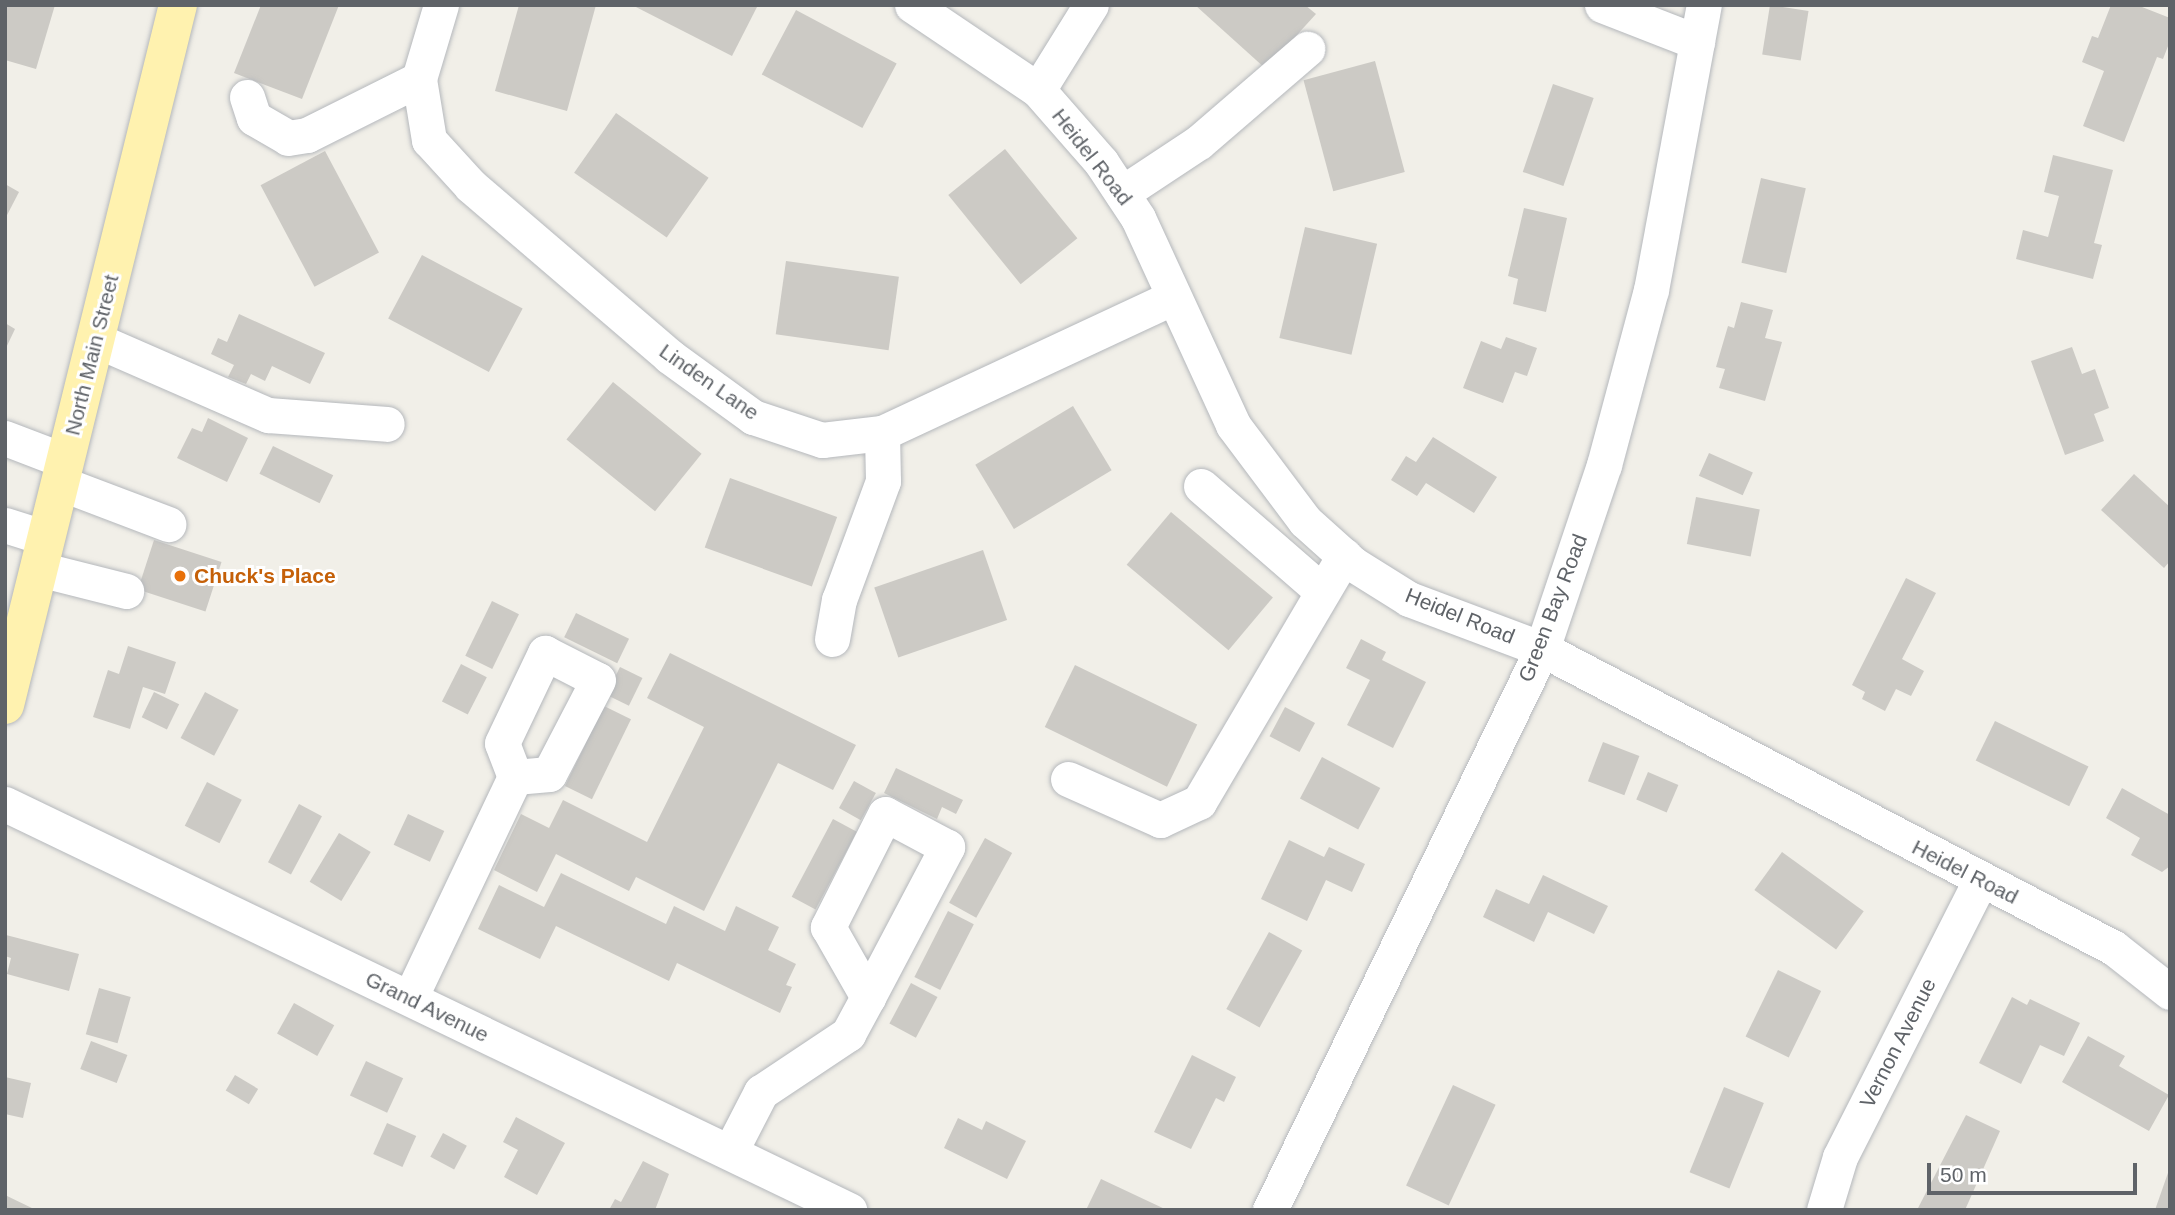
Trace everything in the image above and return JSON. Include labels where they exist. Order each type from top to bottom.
[{"type":"main road","name":"North Main Street","points":[[5,705],[178,5]]},
{"type":"street","name":"Linden Lane","points":[[441,5],[419,79],[429,140],[471,187],[669,356],[752,417],[822,440],[882,433],[1172,298]]},
{"type":"street","name":"Heidel Road","points":[[912,5],[1038,90],[1101,162],[1138,218],[1172,298],[1233,425],[1306,522],[1344,556],[1409,599],[1542,649],[1980,881],[2114,948],[2170,992]]},
{"type":"street","points":[[1038,90],[1091,5]]},
{"type":"street","points":[[1602,5],[1697,42]]},
{"type":"street","name":"Green Bay Road","points":[[1270,1210],[1542,649],[1604,465],[1651,290],[1704,5]]},
{"type":"street","points":[[1122,193],[1199,142],[1307,49]]},
{"type":"street","points":[[247,97],[254,117],[288,138],[307,135],[419,79]]},
{"type":"street","points":[[96,340],[268,415],[387,424]]},
{"type":"street","points":[[832,639],[839,600],[883,481],[882,433]]},
{"type":"street","points":[[5,439],[63,472],[168,524]]},
{"type":"street","points":[[1201,486],[1322,591]]},
{"type":"street","points":[[5,525],[43,553],[126,591]]},
{"type":"street","points":[[1068,779],[1160,820],[1199,802],[1344,556]]},
{"type":"street","points":[[410,998],[515,777]]},
{"type":"street","name":"Grand Avenue","points":[[5,804],[849,1210]]},
{"type":"street","points":[[730,1152],[761,1092],[848,1034],[868,997],[947,847],[885,814],[828,927],[868,997]]},
{"type":"street","name":"Vernon Avenue","points":[[1825,1210],[1840,1157],[1980,881]]},
{"type":"building","points":[[5,5],[55,5],[36,69],[5,60]]},
{"type":"building","points":[[261,5],[339,5],[302,99],[234,73]]},
{"type":"building","points":[[519,5],[596,5],[567,111],[495,91]]},
{"type":"building","points":[[632,5],[758,5],[732,56]]},
{"type":"building","points":[[1195,5],[1305,5],[1316,14],[1266,69]]},
{"type":"building","points":[[1770,5],[1809,11],[1801,60],[1762,54]]},
{"type":"building","points":[[2111,5],[2137,5],[2170,18],[2170,41],[2163,59],[2157,57],[2124,142],[2083,126],[2104,71],[2082,62],[2092,36],[2098,38]]},
{"type":"building","points":[[796,10],[897,64],[862,128],[762,74]]},
{"type":"building","points":[[1375,61],[1405,172],[1333,191],[1304,80]]},
{"type":"building","points":[[1553,84],[1594,98],[1563,186],[1523,172]]},
{"type":"building","points":[[616,113],[709,178],[667,238],[574,173]]},
{"type":"building","points":[[1005,149],[1077,238],[1021,284],[948,195]]},
{"type":"building","points":[[325,151],[379,253],[315,287],[261,185]]},
{"type":"building","points":[[2053,155],[2113,170],[2094,243],[2102,245],[2093,279],[2016,259],[2023,230],[2048,237],[2059,196],[2044,192]]},
{"type":"building","points":[[1761,178],[1806,188],[1786,273],[1741,263]]},
{"type":"building","points":[[5,184],[19,192],[5,219]]},
{"type":"building","points":[[1524,208],[1567,218],[1546,312],[1513,304],[1518,279],[1508,276]]},
{"type":"building","points":[[1305,227],[1377,244],[1351,355],[1279,338]]},
{"type":"building","points":[[422,255],[523,309],[489,372],[388,319]]},
{"type":"building","points":[[786,261],[899,277],[889,350],[776,334]]},
{"type":"building","points":[[1741,302],[1773,310],[1765,338],[1782,342],[1765,401],[1719,388],[1725,369],[1716,367],[1728,326],[1734,328]]},
{"type":"building","points":[[239,314],[325,353],[310,384],[272,366],[265,381],[251,374],[246,384],[228,377],[234,365],[211,354],[218,338],[227,342]]},
{"type":"building","points":[[5,323],[15,329],[5,350]]},
{"type":"building","points":[[1506,337],[1537,348],[1527,376],[1515,372],[1503,403],[1463,388],[1481,341],[1501,349]]},
{"type":"building","points":[[2072,347],[2082,374],[2095,369],[2109,408],[2094,414],[2104,441],[2065,455],[2031,361]]},
{"type":"building","points":[[613,382],[702,454],[655,511],[566,440]]},
{"type":"building","points":[[1073,406],[1112,470],[1014,529],[975,465]]},
{"type":"building","points":[[208,418],[248,438],[227,482],[177,458],[192,428],[202,432]]},
{"type":"building","points":[[1433,437],[1497,477],[1474,513],[1426,483],[1417,496],[1391,480],[1406,456],[1416,462]]},
{"type":"building","points":[[273,446],[333,475],[320,503],[259,474]]},
{"type":"building","points":[[1709,453],[1753,473],[1743,495],[1699,476]]},
{"type":"building","points":[[2134,474],[2170,507],[2170,561],[2164,568],[2101,510]]},
{"type":"building","points":[[730,478],[837,517],[812,587],[705,548]]},
{"type":"building","points":[[1696,497],[1760,509],[1751,557],[1687,544]]},
{"type":"building","points":[[1171,512],[1273,597],[1229,650],[1127,565]]},
{"type":"building","name":"Chuck's Place","points":[[154,540],[222,562],[205,611],[138,589]]},
{"type":"building","points":[[983,550],[1007,620],[898,657],[874,587]]},
{"type":"building","points":[[1906,578],[1936,593],[1902,659],[1924,671],[1911,696],[1896,689],[1885,711],[1862,699],[1865,692],[1852,685]]},
{"type":"building","points":[[492,601],[519,614],[492,669],[465,656]]},
{"type":"building","points":[[576,613],[629,639],[617,663],[564,637]]},
{"type":"building","points":[[1361,639],[1386,652],[1382,660],[1426,682],[1393,748],[1347,725],[1370,680],[1346,668]]},
{"type":"building","points":[[128,646],[176,662],[165,694],[143,687],[130,729],[93,717],[108,670],[119,674]]},
{"type":"building","points":[[670,653],[856,745],[833,790],[778,763],[704,911],[636,877],[629,891],[556,854],[537,892],[494,870],[521,814],[549,828],[563,800],[647,842],[704,727],[647,698]]},
{"type":"building","points":[[461,664],[487,677],[468,715],[442,701]]},
{"type":"building","points":[[1075,665],[1197,725],[1167,787],[1045,727]]},
{"type":"building","points":[[620,667],[642,678],[629,706],[606,695]]},
{"type":"building","points":[[154,692],[179,704],[167,729],[142,717]]},
{"type":"building","points":[[205,692],[239,710],[214,756],[181,738]]},
{"type":"building","points":[[604,706],[631,719],[592,799],[565,786]]},
{"type":"building","points":[[1285,707],[1315,723],[1300,752],[1270,736]]},
{"type":"building","points":[[1995,721],[2088,767],[2069,806],[1976,761]]},
{"type":"building","points":[[1603,742],[1639,756],[1624,795],[1588,781]]},
{"type":"building","points":[[1322,757],[1380,788],[1358,829],[1300,798]]},
{"type":"building","points":[[896,768],[963,800],[956,814],[942,807],[937,819],[884,793]]},
{"type":"building","points":[[1648,772],[1678,785],[1667,813],[1636,800]]},
{"type":"building","points":[[854,781],[876,793],[861,820],[839,808]]},
{"type":"building","points":[[207,782],[242,800],[220,843],[185,826]]},
{"type":"building","points":[[2122,788],[2170,815],[2170,866],[2162,872],[2131,855],[2140,838],[2106,818]]},
{"type":"building","points":[[299,804],[322,816],[291,874],[268,862]]},
{"type":"building","points":[[408,814],[444,831],[430,862],[394,845]]},
{"type":"building","points":[[833,819],[857,832],[816,909],[792,897]]},
{"type":"building","points":[[339,833],[371,852],[341,901],[310,882]]},
{"type":"building","points":[[985,838],[1012,853],[976,918],[949,903]]},
{"type":"building","points":[[1289,840],[1324,857],[1329,847],[1365,864],[1352,892],[1326,880],[1307,921],[1261,899]]},
{"type":"building","points":[[1782,852],[1864,911],[1836,949],[1754,890]]},
{"type":"building","points":[[561,873],[666,924],[674,906],[725,931],[736,906],[779,927],[768,950],[796,964],[786,985],[792,987],[780,1013],[677,963],[669,981],[556,926],[540,959],[478,929],[499,885],[544,907]]},
{"type":"building","points":[[1543,875],[1608,906],[1594,934],[1548,912],[1534,942],[1483,917],[1496,889],[1529,904]]},
{"type":"building","points":[[948,911],[974,924],[940,990],[914,977]]},
{"type":"building","points":[[1269,932],[1302,950],[1260,1027],[1226,1009]]},
{"type":"building","points":[[6,935],[79,954],[69,991],[7,974],[11,958],[5,956]]},
{"type":"building","points":[[1778,970],[1821,991],[1789,1058],[1746,1037]]},
{"type":"building","points":[[911,983],[937,997],[916,1038],[889,1024]]},
{"type":"building","points":[[99,988],[131,997],[117,1043],[86,1034]]},
{"type":"building","points":[[2012,997],[2027,1005],[2030,999],[2080,1023],[2064,1056],[2040,1045],[2021,1084],[1979,1063]]},
{"type":"building","points":[[294,1003],[334,1025],[317,1056],[277,1034]]},
{"type":"building","points":[[2088,1036],[2125,1056],[2119,1066],[2169,1095],[2149,1131],[2062,1082]]},
{"type":"building","points":[[91,1041],[127,1055],[117,1083],[80,1069]]},
{"type":"building","points":[[1192,1055],[1236,1077],[1224,1102],[1216,1098],[1191,1149],[1154,1132]]},
{"type":"building","points":[[366,1061],[403,1078],[387,1113],[350,1095]]},
{"type":"building","points":[[235,1075],[258,1089],[249,1104],[226,1090]]},
{"type":"building","points":[[5,1077],[31,1083],[23,1118],[5,1114]]},
{"type":"building","points":[[1453,1085],[1496,1105],[1449,1205],[1406,1186]]},
{"type":"building","points":[[1724,1087],[1764,1103],[1729,1188],[1690,1172]]},
{"type":"building","points":[[1966,1115],[2000,1131],[1965,1210],[1917,1210]]},
{"type":"building","points":[[516,1117],[565,1143],[537,1195],[504,1177],[518,1150],[503,1142]]},
{"type":"building","points":[[958,1118],[982,1130],[986,1121],[1026,1141],[1007,1179],[944,1148]]},
{"type":"building","points":[[387,1123],[416,1136],[402,1167],[373,1154]]},
{"type":"building","points":[[443,1133],[467,1146],[454,1170],[430,1157]]},
{"type":"building","points":[[643,1161],[669,1174],[655,1210],[609,1210],[615,1199],[621,1202]]},
{"type":"building","points":[[2169,1170],[2170,1210],[2155,1210]]},
{"type":"building","points":[[1101,1179],[1167,1210],[1086,1210]]},
{"type":"building","points":[[5,1195],[36,1210],[5,1210]]},
{"type":"place","name":"Chuck's Place","points":[[180,576]]}]
